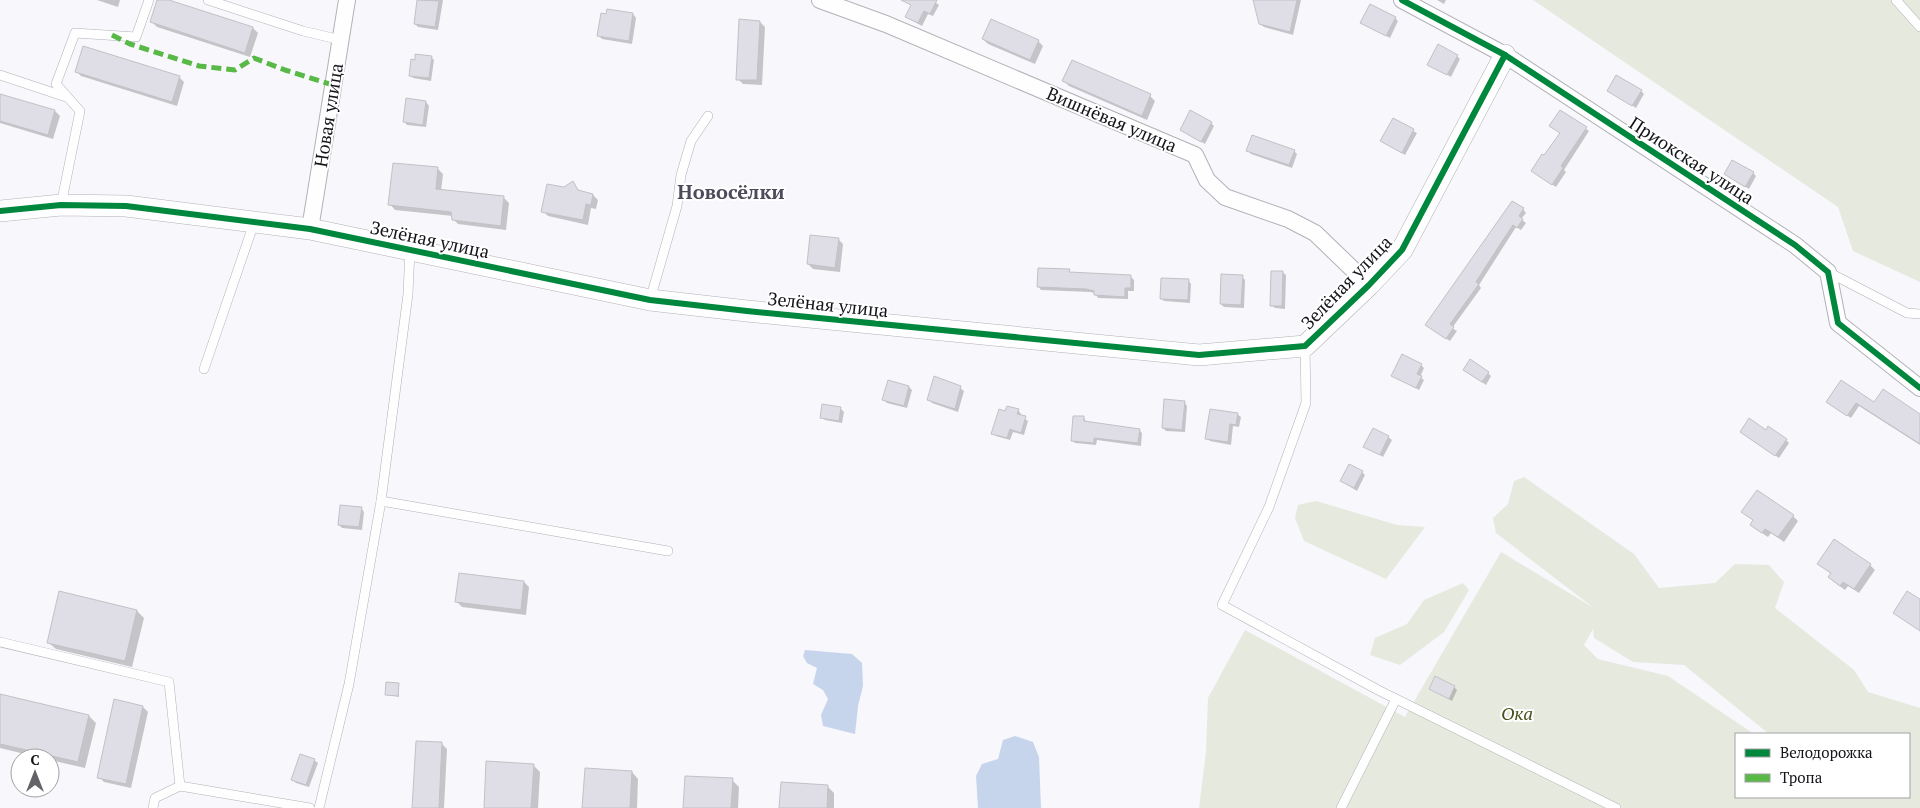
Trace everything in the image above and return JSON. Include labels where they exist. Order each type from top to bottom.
[{"type":"street","name":"Новая улица","points":[[310,229],[347,0]]},
{"type":"street","name":"Вишнёвая улица","points":[[820,0],[886,24],[1195,154],[1207,180],[1225,197],[1288,219],[1315,233],[1369,285]]},
{"type":"street","name":"Приокская улица","points":[[1402,0],[1505,55],[1795,245],[1828,272]]},
{"type":"street","name":"Зелёная улица","points":[[0,211],[61,205],[126,206],[310,229],[650,300],[1199,355],[1305,346],[1369,285],[1402,250],[1505,55]]},
{"type":"street","points":[[1828,272],[1838,323],[1920,388]]},
{"type":"lane","points":[[61,205],[80,110],[56,84],[75,33],[136,37],[149,0]]},
{"type":"lane","points":[[208,0],[304,31],[341,40]]},
{"type":"lane","points":[[1896,0],[1920,27]]},
{"type":"lane","points":[[0,75],[68,97]]},
{"type":"lane","points":[[650,300],[677,206],[681,175],[691,141],[708,116]]},
{"type":"lane","points":[[204,369],[254,222]]},
{"type":"lane","points":[[319,808],[349,684],[382,501],[408,294],[410,250]]},
{"type":"lane","points":[[1828,272],[1907,313],[1920,314]]},
{"type":"lane","points":[[1305,346],[1306,403],[1269,507],[1222,605],[1396,699],[1616,808]]},
{"type":"lane","points":[[382,501],[668,551]]},
{"type":"lane","points":[[0,642],[169,682],[180,786]]},
{"type":"lane","points":[[1341,808],[1396,699]]},
{"type":"lane","points":[[153,808],[155,798],[180,786],[310,808]]},
{"type":"green space","points":[[1533,0],[1920,0],[1920,282],[1853,251],[1838,207]]},
{"type":"green space","name":"Ока","points":[[1524,477],[1634,554],[1659,588],[1715,583],[1735,564],[1769,565],[1784,582],[1775,608],[1854,670],[1868,692],[1920,708],[1920,808],[1199,808],[1206,752],[1208,698],[1245,630],[1405,717],[1501,552],[1594,608],[1496,533],[1493,518],[1508,504],[1514,481]],"holes":[[[1593,629],[1594,638],[1633,662],[1684,665],[1768,733],[1910,733],[1910,798],[1735,798],[1735,733],[1753,733],[1668,676],[1598,659],[1584,645]]]},
{"type":"green space","points":[[1316,501],[1397,525],[1425,527],[1386,579],[1304,541],[1295,518],[1298,505]]},
{"type":"green space","points":[[1463,583],[1469,590],[1444,632],[1400,665],[1370,655],[1375,638],[1407,624],[1424,600]]},
{"type":"water","points":[[805,650],[852,654],[862,663],[863,686],[858,706],[855,734],[823,726],[821,715],[828,699],[823,690],[813,684],[817,668],[807,663],[803,656]]},
{"type":"water","points":[[1015,736],[1033,742],[1039,757],[1041,808],[978,808],[976,776],[982,764],[998,759],[1003,740]]},
{"type":"building","points":[[157,0],[169,0],[253,27],[245,53],[150,22]]},
{"type":"building","points":[[417,0],[439,1],[435,27],[414,24]]},
{"type":"building","points":[[901,0],[937,0],[930,14],[924,11],[918,23],[905,17],[911,5]]},
{"type":"building","points":[[1253,0],[1297,0],[1290,32],[1259,24]]},
{"type":"building","points":[[1370,4],[1396,17],[1386,36],[1360,23]]},
{"type":"building","points":[[607,9],[633,13],[629,41],[597,36],[601,13],[606,14]]},
{"type":"building","points":[[739,19],[760,21],[757,80],[736,80]]},
{"type":"building","points":[[991,19],[1039,40],[1030,60],[982,39]]},
{"type":"building","points":[[1438,44],[1458,55],[1447,75],[1427,65]]},
{"type":"building","points":[[83,46],[180,76],[172,102],[75,72]]},
{"type":"building","points":[[415,54],[432,56],[429,78],[409,76],[411,59],[415,60]]},
{"type":"building","points":[[1072,60],[1151,94],[1142,116],[1062,81]]},
{"type":"building","points":[[1616,75],[1642,90],[1632,106],[1607,91]]},
{"type":"building","points":[[0,94],[55,110],[48,135],[0,121]]},
{"type":"building","points":[[406,98],[426,101],[423,125],[403,122]]},
{"type":"building","points":[[1190,110],[1212,122],[1201,142],[1180,130]]},
{"type":"building","points":[[1560,110],[1587,127],[1561,166],[1563,168],[1552,185],[1531,171],[1542,154],[1544,155],[1560,133],[1549,126]]},
{"type":"building","points":[[1393,118],[1414,129],[1402,153],[1380,141]]},
{"type":"building","points":[[1252,135],[1295,150],[1289,165],[1246,151]]},
{"type":"building","points":[[1732,160],[1754,172],[1745,187],[1724,174]]},
{"type":"building","points":[[393,163],[438,167],[436,189],[504,196],[501,226],[452,220],[451,212],[388,205]]},
{"type":"building","points":[[573,181],[578,190],[593,194],[591,205],[586,204],[583,220],[541,212],[547,184],[564,187]]},
{"type":"building","points":[[1512,201],[1524,208],[1519,216],[1523,219],[1517,228],[1513,225],[1499,246],[1476,282],[1479,284],[1450,324],[1454,327],[1446,339],[1425,325]]},
{"type":"building","points":[[810,235],[839,238],[835,268],[807,264]]},
{"type":"building","points":[[1038,268],[1070,269],[1069,272],[1131,275],[1131,288],[1125,288],[1125,297],[1094,295],[1094,291],[1086,289],[1037,287]]},
{"type":"building","points":[[1271,271],[1283,271],[1282,306],[1270,306]]},
{"type":"building","points":[[1221,274],[1243,275],[1241,305],[1220,304]]},
{"type":"building","points":[[1161,278],[1189,279],[1188,300],[1160,299]]},
{"type":"building","points":[[1402,354],[1422,364],[1417,374],[1422,376],[1416,388],[1391,376]]},
{"type":"building","points":[[1470,359],[1489,372],[1482,382],[1463,370]]},
{"type":"building","points":[[934,376],[961,386],[955,409],[927,400]]},
{"type":"building","points":[[888,380],[909,386],[904,406],[882,400]]},
{"type":"building","points":[[1841,380],[1874,402],[1883,389],[1920,414],[1920,444],[1856,403],[1847,416],[1826,402]]},
{"type":"building","points":[[1164,399],[1185,401],[1182,430],[1162,428]]},
{"type":"building","points":[[822,404],[841,407],[839,421],[820,418]]},
{"type":"building","points":[[1007,406],[1019,409],[1017,414],[1026,416],[1021,433],[1010,429],[1007,438],[991,434],[999,409],[1005,411]]},
{"type":"building","points":[[1210,409],[1238,413],[1236,425],[1230,424],[1228,442],[1205,439]]},
{"type":"building","points":[[1073,416],[1084,416],[1084,421],[1140,429],[1138,443],[1094,438],[1094,443],[1071,441]]},
{"type":"building","points":[[1749,418],[1766,430],[1768,426],[1787,439],[1775,456],[1740,432]]},
{"type":"building","points":[[1373,428],[1389,436],[1380,455],[1363,447]]},
{"type":"building","points":[[1349,464],[1363,471],[1354,488],[1340,481]]},
{"type":"building","points":[[1757,490],[1794,515],[1778,537],[1765,529],[1762,533],[1750,525],[1753,520],[1741,512]]},
{"type":"building","points":[[340,505],[362,507],[359,527],[338,525]]},
{"type":"building","points":[[1834,539],[1871,564],[1854,589],[1843,582],[1840,586],[1828,577],[1831,573],[1817,564]]},
{"type":"building","points":[[459,573],[524,581],[521,610],[455,602]]},
{"type":"building","points":[[59,591],[137,610],[125,661],[47,643]]},
{"type":"building","points":[[1907,591],[1920,599],[1920,631],[1893,613]]},
{"type":"building","points":[[1435,676],[1455,686],[1449,699],[1429,689]]},
{"type":"building","points":[[386,682],[399,683],[398,696],[385,695]]},
{"type":"building","points":[[0,694],[89,715],[78,762],[60,758],[60,748],[17,748],[0,744]]},
{"type":"building","points":[[114,699],[143,706],[126,784],[97,778]]},
{"type":"building","points":[[416,741],[442,742],[439,808],[412,808]]},
{"type":"building","points":[[300,754],[315,759],[306,785],[291,780]]},
{"type":"building","points":[[486,761],[534,764],[531,808],[484,808]]},
{"type":"building","points":[[585,768],[632,771],[630,808],[582,808]]},
{"type":"building","points":[[685,776],[733,778],[731,808],[683,808]]},
{"type":"building","points":[[781,782],[828,785],[827,808],[779,808]]},
{"type":"marked path","points":[[112,35],[130,44],[199,66],[235,70],[254,58],[333,85]]},
{"type":"cycle path","points":[[1402,0],[1505,55],[1795,245],[1828,272],[1838,323],[1920,388]]},
{"type":"cycle path","points":[[0,211],[61,205],[126,206],[310,229],[650,300],[747,311],[1199,355],[1305,346],[1369,285],[1402,250],[1505,55]]},
{"type":"district","name":"Новосёлки","points":[[731,191]]}]
